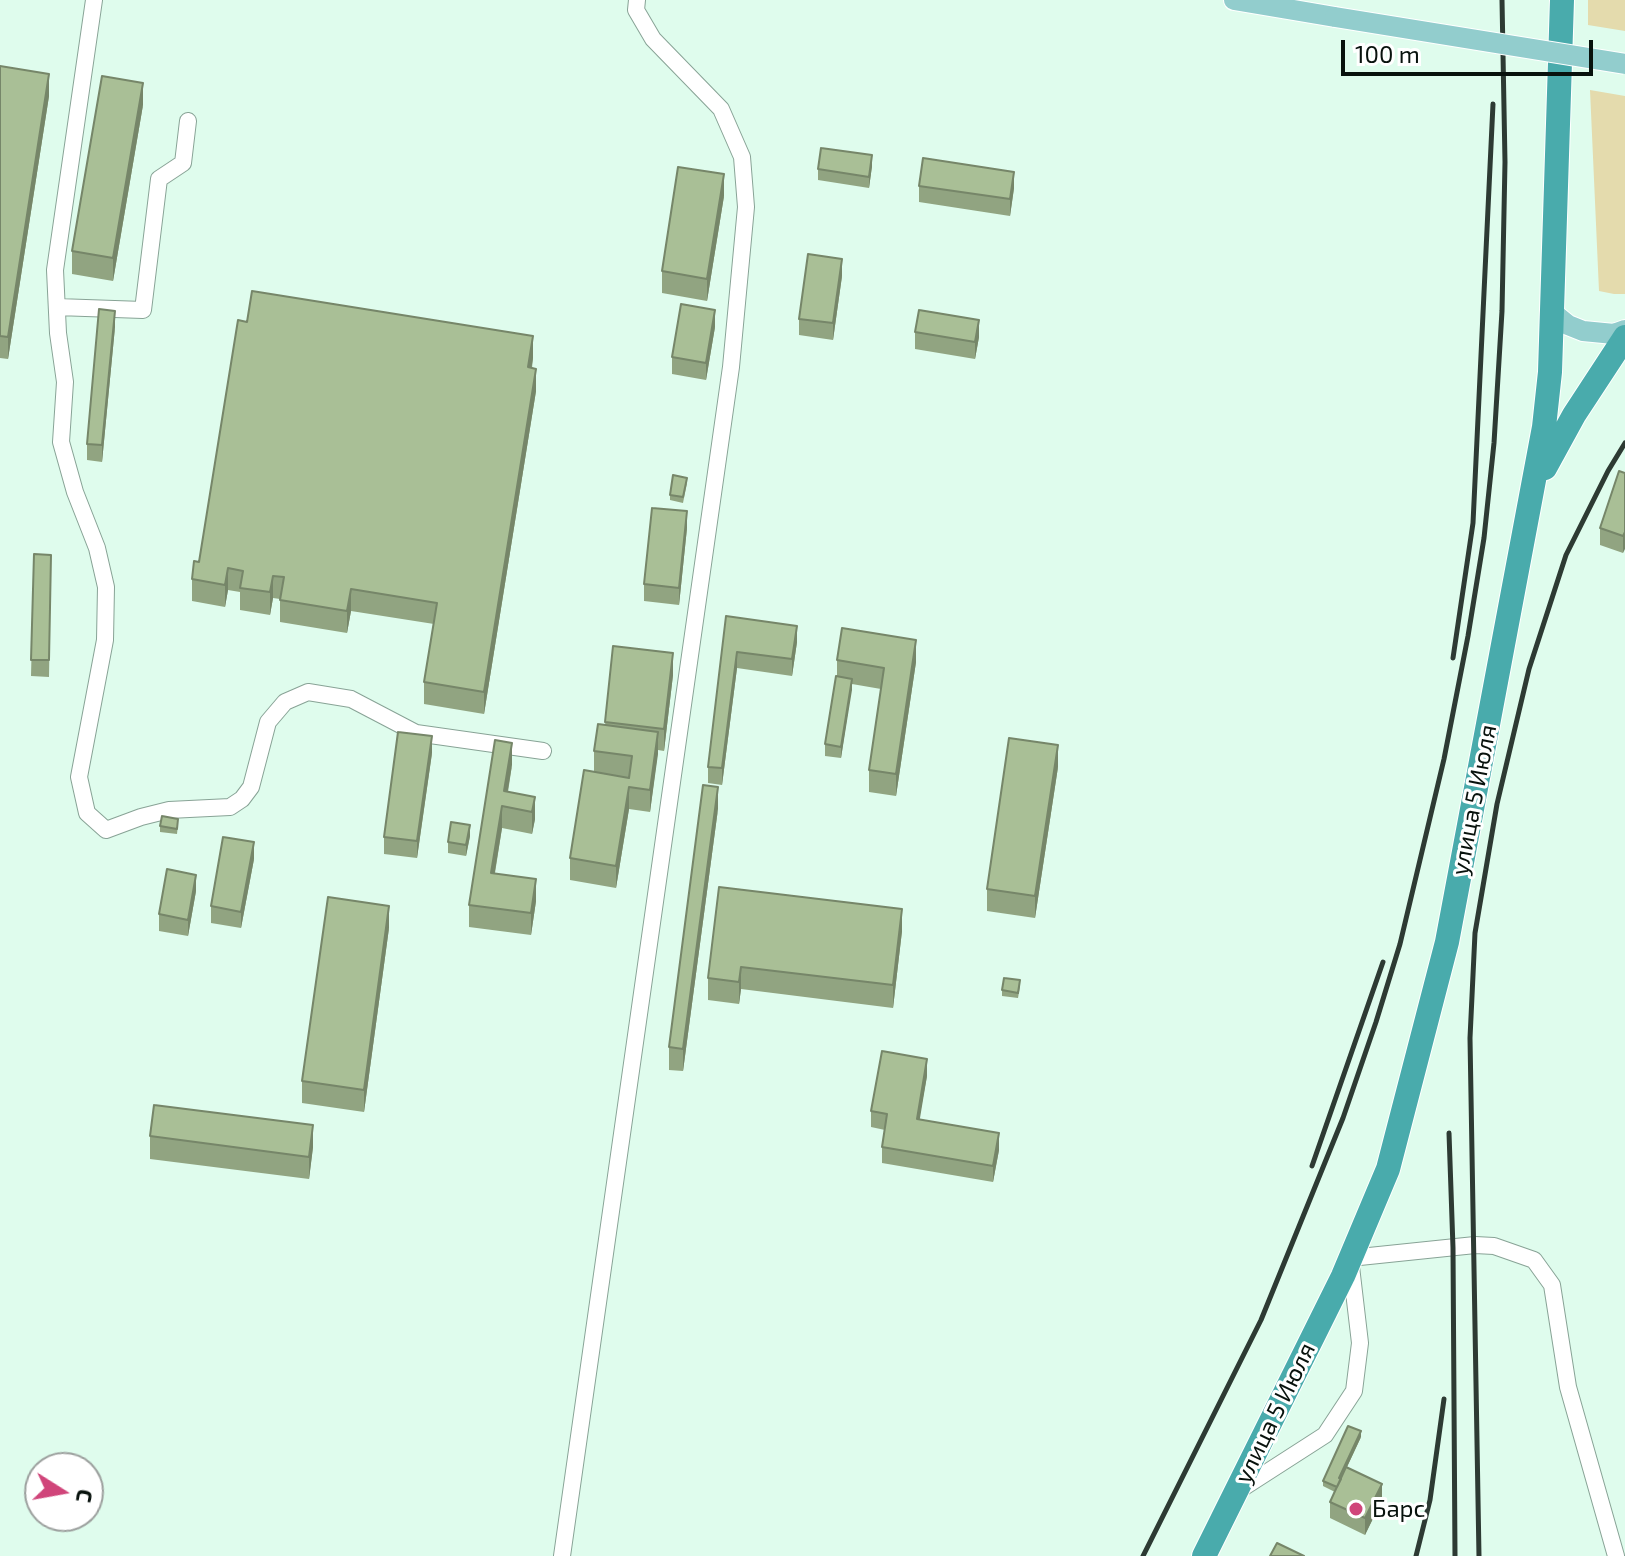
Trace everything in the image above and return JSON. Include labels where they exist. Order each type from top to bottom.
[{"type":"highway","name":"улица 5 Июля","points":[[1204,1556],[1350,1258],[1388,1169],[1447,942],[1544,427],[1552,312],[1562,0]]},
{"type":"highway","points":[[1531,495],[1553,450],[1625,337]]},
{"type":"main road","points":[[1234,0],[1625,64]]},
{"type":"main road","points":[[1552,312],[1568,325],[1583,331],[1614,334],[1625,330]]},
{"type":"street","points":[[94,0],[55,270],[65,382],[61,442],[75,492],[97,548],[106,587],[105,640],[79,777],[87,813],[106,830],[169,810],[230,807],[242,799],[251,787],[268,722],[285,702],[308,692],[351,699],[416,733],[543,751]]},
{"type":"street","points":[[562,1556],[731,367],[746,207],[742,157],[721,109],[653,39],[636,10],[637,0]]},
{"type":"street","points":[[57,307],[143,310],[159,179],[183,163],[188,121]]},
{"type":"street","points":[[1235,1494],[1325,1435],[1354,1391],[1360,1343],[1350,1258],[1475,1245],[1494,1246],[1534,1260],[1552,1285],[1568,1387],[1616,1556]]},
{"type":"shaded area","points":[[1588,0],[1625,0],[1625,31],[1588,25]]},
{"type":"shaded area","points":[[1590,90],[1625,96],[1625,294],[1599,291]]},
{"type":"building","points":[[0,66],[49,74],[8,337],[0,336]]},
{"type":"building","points":[[102,76],[143,83],[113,258],[72,251]]},
{"type":"building","points":[[821,148],[872,155],[869,177],[818,169]]},
{"type":"building","points":[[923,158],[1014,172],[1010,199],[919,186]]},
{"type":"building","points":[[678,167],[724,174],[707,279],[662,271]]},
{"type":"building","points":[[808,254],[842,259],[833,323],[799,319]]},
{"type":"building","points":[[252,291],[533,336],[528,367],[536,369],[484,692],[424,682],[437,603],[351,589],[347,611],[280,600],[284,577],[273,576],[270,592],[240,588],[243,571],[228,568],[225,585],[192,579],[194,561],[199,562],[238,320],[247,322]]},
{"type":"building","points":[[681,304],[715,310],[706,363],[672,357]]},
{"type":"building","points":[[99,309],[115,311],[102,445],[87,444]]},
{"type":"building","points":[[919,310],[979,320],[975,342],[915,332]]},
{"type":"building","points":[[1619,471],[1625,473],[1623,536],[1600,528]]},
{"type":"building","points":[[673,475],[687,478],[683,497],[670,495]]},
{"type":"building","points":[[652,508],[687,511],[679,588],[644,584]]},
{"type":"building","points":[[34,554],[51,555],[49,660],[31,660]]},
{"type":"building","points":[[726,616],[797,626],[792,659],[737,652],[722,768],[708,767]]},
{"type":"building","points":[[842,628],[916,640],[896,774],[869,770],[884,668],[837,660]]},
{"type":"building","points":[[613,646],[673,653],[664,729],[605,722]]},
{"type":"building","points":[[836,676],[852,679],[841,747],[825,744]]},
{"type":"building","points":[[598,724],[658,732],[650,790],[629,787],[616,866],[570,858],[584,770],[629,778],[632,756],[594,751]]},
{"type":"building","points":[[398,732],[432,736],[417,841],[384,837]]},
{"type":"building","points":[[1009,738],[1058,745],[1035,896],[987,889]]},
{"type":"building","points":[[495,740],[512,743],[504,791],[535,797],[532,812],[502,806],[491,873],[536,879],[531,913],[469,905]]},
{"type":"building","points":[[703,785],[718,787],[683,1049],[669,1047]]},
{"type":"building","points":[[162,816],[178,819],[177,829],[160,826]]},
{"type":"building","points":[[451,822],[470,825],[466,845],[448,842]]},
{"type":"building","points":[[223,837],[254,842],[241,912],[211,906]]},
{"type":"building","points":[[167,869],[196,875],[188,920],[159,914]]},
{"type":"building","points":[[719,887],[902,909],[893,985],[741,967],[739,982],[708,978]]},
{"type":"building","points":[[328,897],[389,906],[364,1090],[302,1081]]},
{"type":"building","points":[[1004,978],[1020,980],[1018,993],[1002,990]]},
{"type":"building","points":[[882,1051],[927,1059],[917,1119],[999,1133],[993,1166],[882,1147],[887,1114],[871,1111]]},
{"type":"building","points":[[154,1105],[313,1125],[309,1157],[150,1136]]},
{"type":"building","points":[[1348,1426],[1361,1431],[1337,1487],[1323,1481]]},
{"type":"building","points":[[1346,1467],[1382,1484],[1365,1518],[1330,1502]]},
{"type":"building","points":[[1277,1543],[1304,1556],[1270,1556]]},
{"type":"railway","points":[[1143,1556],[1261,1320],[1343,1118],[1400,944],[1444,759],[1484,538],[1494,443],[1502,311],[1505,162],[1502,0]]},
{"type":"railway","points":[[1453,658],[1473,523],[1493,104]]},
{"type":"railway","points":[[1479,1556],[1470,1038],[1475,933],[1497,804],[1529,669],[1566,555],[1625,443]]},
{"type":"railway","points":[[1312,1166],[1383,962]]},
{"type":"railway","points":[[1449,1133],[1455,1556]]},
{"type":"railway","points":[[1416,1556],[1430,1500],[1444,1399]]},
{"type":"place","name":"Барс","points":[[1356,1509]]}]
